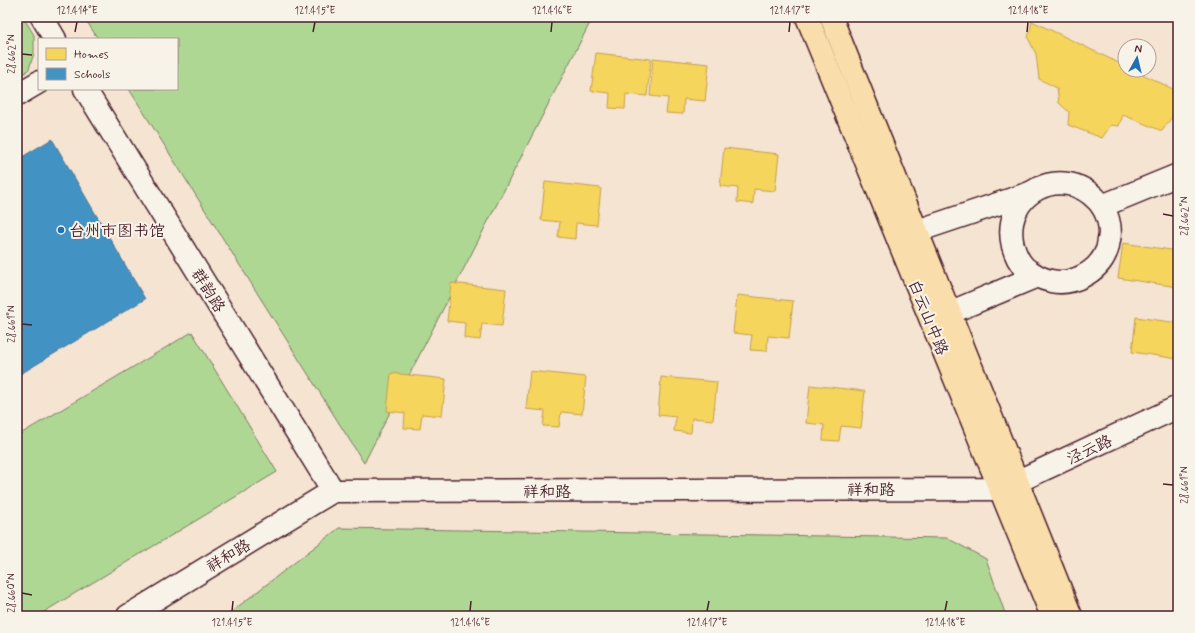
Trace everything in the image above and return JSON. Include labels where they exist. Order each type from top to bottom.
[{"type":"main road","name":"白云山中路","points":[[807,17],[1009,486],[1071,616]]},
{"type":"main road","name":"白云山中路","points":[[831,17],[950,313],[1052,616]]},
{"type":"street","points":[[42,17],[54,38]]},
{"type":"street","points":[[17,95],[38,83]]},
{"type":"street","name":"群韵路","points":[[86,90],[334,491]]},
{"type":"street","points":[[1102,206],[1178,176]]},
{"type":"street","points":[[917,231],[1030,193],[1044,186],[1061,183],[1077,186],[1091,194],[1102,206],[1109,221],[1110,237],[1106,253],[1097,266],[1084,276],[1069,282],[1052,282],[1037,276],[1024,266],[1014,252],[1011,236],[1012,220],[1018,205],[1030,193]]},
{"type":"street","points":[[950,313],[1037,276]]},
{"type":"street","name":"泾云路","points":[[1009,486],[1178,408]]},
{"type":"street","name":"祥和路","points":[[128,616],[334,491],[1009,486]]},
{"type":"green space","points":[[17,17],[23,17],[34,35],[34,53],[29,69],[17,80]]},
{"type":"green space","points":[[84,17],[593,17],[364,463],[130,90],[178,90],[178,38],[97,38]]},
{"type":"green space","points":[[192,332],[277,472],[37,616],[17,616],[17,436]]},
{"type":"green space","points":[[339,528],[947,538],[986,559],[1006,616],[226,616]]},
{"type":"building: Homes","points":[[1032,21],[1117,62],[1117,78],[1150,78],[1177,91],[1178,90],[1178,112],[1174,114],[1162,131],[1123,115],[1119,126],[1111,125],[1102,138],[1068,125],[1069,112],[1059,103],[1057,88],[1039,79],[1036,54],[1028,38]]},
{"type":"building: Homes","points":[[596,53],[651,59],[647,96],[626,94],[625,109],[609,108],[610,93],[591,91]]},
{"type":"building: Homes","points":[[653,58],[709,64],[705,101],[684,99],[683,114],[666,113],[668,98],[650,96]]},
{"type":"building: Homes","points":[[724,148],[779,154],[775,191],[754,189],[753,204],[737,202],[738,188],[720,186]]},
{"type":"building: Homes","points":[[545,182],[601,188],[597,225],[576,223],[575,239],[558,237],[560,222],[541,220]]},
{"type":"building: Homes","points":[[1123,243],[1178,251],[1178,287],[1118,278]]},
{"type":"building: Homes","points":[[451,283],[506,289],[502,326],[482,324],[480,340],[464,338],[465,323],[447,321]]},
{"type":"building: Homes","points":[[737,295],[793,301],[789,338],[768,336],[767,351],[750,350],[752,335],[733,333]]},
{"type":"building: Homes","points":[[1136,317],[1178,323],[1178,359],[1132,352]]},
{"type":"building: Homes","points":[[530,371],[586,377],[582,414],[561,412],[559,427],[543,426],[545,411],[526,409]]},
{"type":"building: Homes","points":[[391,373],[446,379],[442,416],[422,414],[420,429],[404,428],[405,413],[387,411]]},
{"type":"building: Homes","points":[[661,377],[717,382],[713,420],[692,418],[691,433],[674,431],[676,417],[658,415]]},
{"type":"building: Homes","points":[[810,385],[865,391],[861,428],[841,426],[839,441],[823,440],[824,425],[806,423]]},
{"type":"building: Schools","name":"台州市图书馆","points":[[52,139],[145,299],[17,376],[17,160]]},
{"type":"place","name":"台州市图书馆","points":[[61,230]]}]
